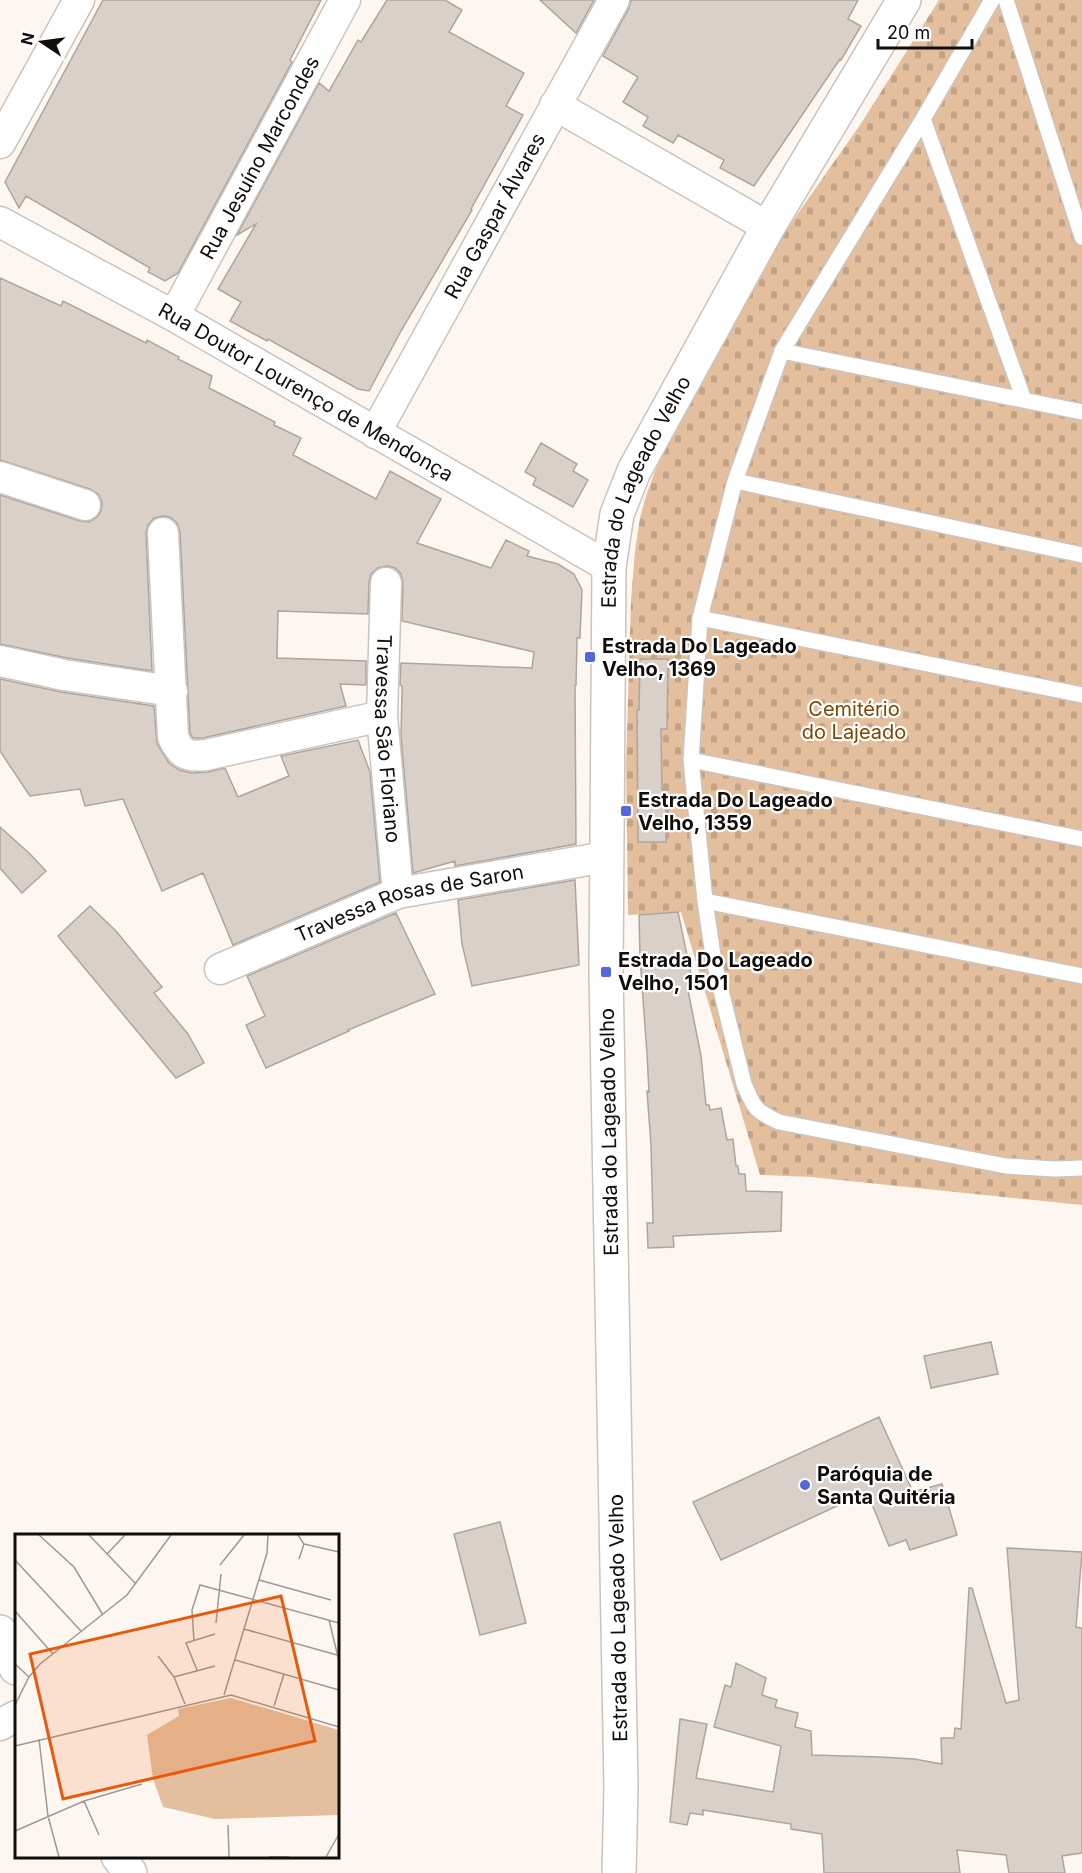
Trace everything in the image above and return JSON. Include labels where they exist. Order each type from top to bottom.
[{"type":"main road","name":"Estrada do Lageado Velho","points":[[619,1873],[621,1787],[606,972],[609,567],[617,514],[634,471],[768,227],[904,0]]},
{"type":"main road","points":[[0,1632],[15,1666]]},
{"type":"main road","points":[[119,1858],[130,1873]]},
{"type":"street","points":[[0,142],[79,0]]},
{"type":"street","name":"Rua Jesuíno Marcondes","points":[[174,316],[345,0]]},
{"type":"street","name":"Rua Gaspar Álvares","points":[[375,433],[614,0]]},
{"type":"street","points":[[555,105],[768,227]]},
{"type":"street","name":"Rua Doutor Lourenço de Mendonça","points":[[0,222],[174,316],[609,567]]},
{"type":"street","points":[[0,477],[85,505]]},
{"type":"street","points":[[163,533],[173,737],[178,748],[186,755],[206,755],[382,716]]},
{"type":"street","name":"Travessa São Floriano","points":[[386,583],[382,716],[398,893]]},
{"type":"street","points":[[0,661],[64,675],[172,691]]},
{"type":"street","name":"Travessa Rosas de Saron","points":[[220,969],[398,893],[606,857]]},
{"type":"street","points":[[0,1725],[15,1717]]},
{"type":"lane","points":[[992,0],[923,119],[782,351],[735,481],[700,618],[691,760],[705,901],[714,962],[744,1084],[752,1102],[762,1114],[780,1122],[1006,1166],[1082,1168]]},
{"type":"lane","points":[[1006,0],[1082,237]]},
{"type":"lane","points":[[923,119],[1024,400]]},
{"type":"lane","points":[[782,351],[1082,412]]},
{"type":"lane","points":[[735,481],[1082,555]]},
{"type":"lane","points":[[700,618],[1082,695]]},
{"type":"lane","points":[[691,760],[1082,839]]},
{"type":"lane","points":[[705,901],[1082,976]]},
{"type":"green space","name":"Cemitério do Lajeado","points":[[939,0],[1082,0],[1082,1205],[811,1177],[760,1175],[681,912],[628,915],[626,765],[631,600],[635,551],[646,496],[670,440],[722,341],[782,236],[860,125]]},
{"type":"building","points":[[103,0],[321,0],[290,60],[292,62],[178,273],[165,281],[148,272],[150,268],[26,196],[19,208],[5,182]]},
{"type":"building","points":[[387,0],[445,0],[462,10],[449,32],[524,73],[506,106],[523,115],[369,391],[358,389],[268,339],[267,341],[230,321],[241,302],[218,289],[256,224],[237,235],[319,83],[329,91],[358,40],[361,42]]},
{"type":"building","points":[[540,0],[594,0],[576,33]]},
{"type":"building","points":[[631,0],[858,0],[848,19],[861,26],[841,60],[754,186],[720,168],[724,160],[678,135],[673,143],[643,126],[648,117],[623,102],[638,77],[603,56]]},
{"type":"building","points":[[0,278],[61,306],[63,301],[146,343],[147,340],[212,376],[209,388],[301,438],[293,455],[376,499],[390,471],[441,499],[417,543],[491,568],[506,540],[529,551],[527,556],[558,564],[574,574],[582,590],[575,685],[576,844],[455,866],[455,861],[413,873],[401,736],[401,663],[532,668],[534,652],[402,621],[403,583],[401,574],[395,568],[387,566],[378,568],[371,574],[368,614],[278,611],[277,658],[366,661],[366,685],[340,684],[346,706],[203,738],[193,738],[190,733],[180,532],[177,523],[170,517],[154,518],[148,525],[146,533],[152,671],[67,658],[0,644],[0,495],[89,522],[101,511],[102,502],[98,494],[90,489],[0,460]]},
{"type":"building","points":[[541,443],[577,464],[573,471],[588,480],[573,507],[533,485],[536,478],[525,472]]},
{"type":"building","points":[[640,659],[668,659],[667,729],[661,729],[662,791],[666,791],[666,842],[638,842],[637,710],[639,710]]},
{"type":"building","points":[[0,679],[61,692],[154,706],[157,744],[169,763],[179,770],[192,773],[225,768],[238,797],[289,776],[281,756],[358,740],[370,772],[380,882],[233,945],[203,873],[162,891],[123,799],[85,806],[80,789],[30,796],[0,751]]},
{"type":"building","points":[[0,827],[46,871],[22,893],[0,868]]},
{"type":"building","points":[[575,880],[579,965],[472,986],[462,944],[458,900]]},
{"type":"building","points":[[90,906],[116,931],[162,987],[154,993],[188,1034],[204,1063],[176,1078],[58,936]]},
{"type":"building","points":[[678,912],[691,974],[685,975],[701,1056],[706,1105],[709,1105],[710,1110],[721,1108],[727,1140],[733,1139],[736,1166],[738,1166],[739,1174],[745,1174],[746,1191],[782,1192],[781,1231],[673,1236],[674,1247],[648,1248],[647,1223],[653,1223],[651,1145],[639,915]]},
{"type":"building","points":[[396,913],[435,994],[348,1030],[266,1068],[246,1025],[265,1016],[247,976]]},
{"type":"building","points":[[991,1342],[998,1374],[931,1388],[924,1356]]},
{"type":"building","points":[[879,1417],[913,1492],[942,1484],[957,1535],[910,1550],[906,1540],[889,1546],[867,1492],[721,1560],[693,1502]]},
{"type":"building","points":[[500,1522],[526,1623],[480,1635],[454,1534]]},
{"type":"building","points":[[1007,1548],[1082,1552],[1076,1627],[1082,1628],[1082,1853],[1062,1856],[1065,1873],[1009,1873],[1006,1855],[957,1850],[960,1873],[824,1873],[822,1834],[791,1829],[791,1824],[703,1810],[703,1815],[690,1813],[687,1825],[670,1822],[680,1719],[707,1724],[696,1778],[773,1792],[781,1746],[714,1727],[725,1685],[731,1687],[736,1663],[766,1678],[762,1695],[777,1700],[775,1707],[798,1713],[795,1727],[811,1731],[812,1755],[914,1759],[942,1764],[941,1738],[954,1738],[955,1728],[961,1729],[969,1588],[972,1588],[1006,1703],[1019,1700]]},
{"type":"place","name":"Estrada Do Lageado Velho, 1369","points":[[590,657]]},
{"type":"place","name":"Estrada Do Lageado Velho, 1359","points":[[626,811]]},
{"type":"place","name":"Estrada Do Lageado Velho, 1501","points":[[606,972]]},
{"type":"place","name":"Paróquia de Santa Quitéria","points":[[805,1485]]}]
